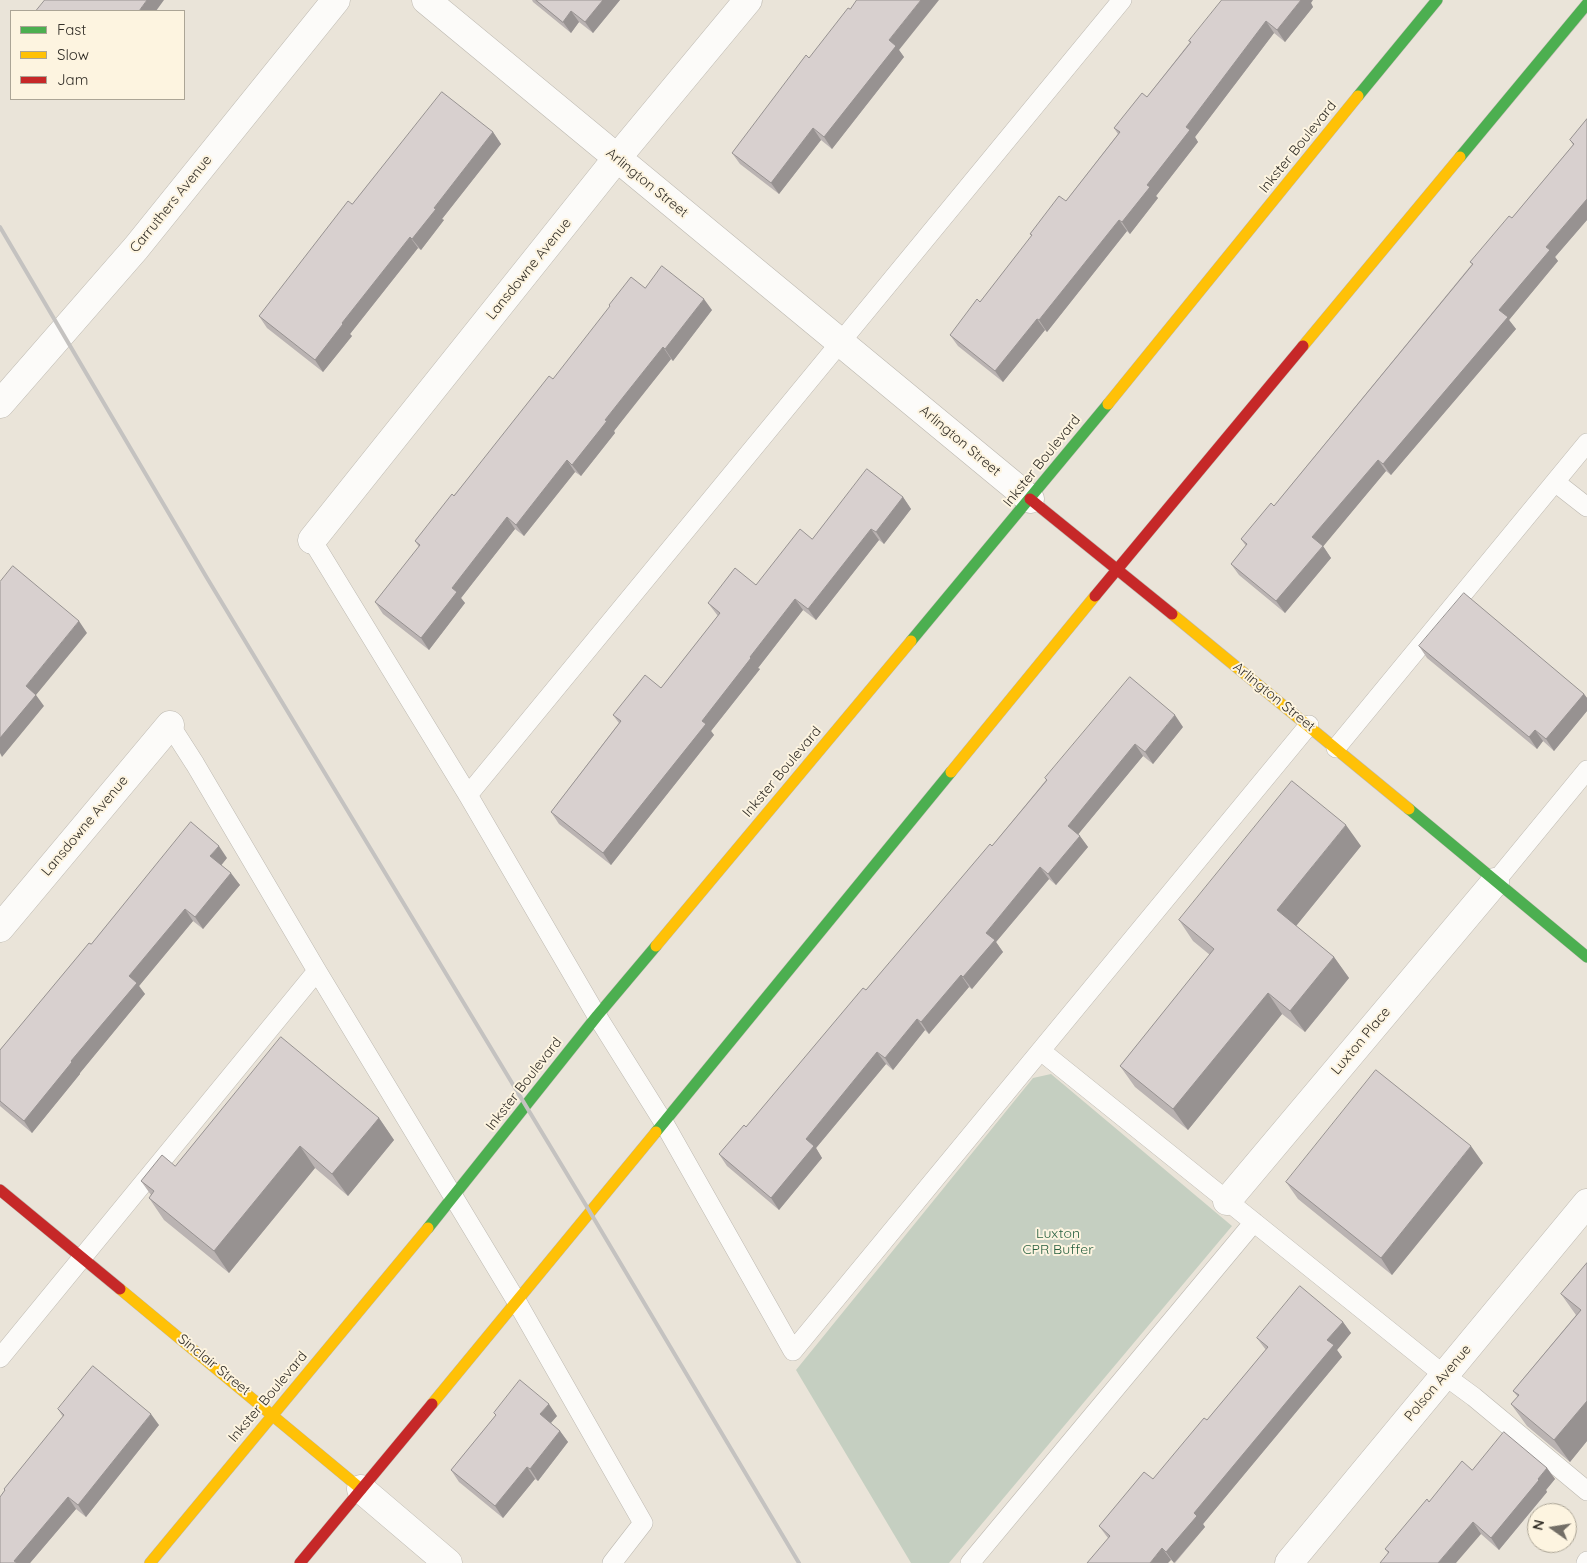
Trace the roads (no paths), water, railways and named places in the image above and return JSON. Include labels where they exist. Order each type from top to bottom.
[{"type":"main road","name":"Inkster Boulevard","points":[[150,1563],[454,1197],[597,1016],[1030,499],[1437,0]]},
{"type":"main road","points":[[300,1563],[518,1302],[1118,569],[1587,4]]},
{"type":"main road","name":"Arlington Street","points":[[1030,499],[1309,725],[1587,957]]},
{"type":"main road","name":"Sinclair Street","points":[[0,1190],[361,1489]]},
{"type":"street","name":"Carruthers Avenue","points":[[0,404],[136,248],[336,0]]},
{"type":"street","name":"Arlington Street","points":[[426,0],[1030,499]]},
{"type":"street","name":"Lansdowne Avenue","points":[[312,540],[617,158],[748,0]]},
{"type":"street","name":"Lansdowne Avenue","points":[[0,928],[170,725]]},
{"type":"street","name":"Luxton Place","points":[[1227,1201],[1496,882]]},
{"type":"street","name":"Polson Avenue","points":[[1289,1563],[1587,1203]]},
{"type":"street","name":"Sinclair Street","points":[[361,1489],[448,1563]]},
{"type":"lane","points":[[468,796],[1122,0]]},
{"type":"lane","points":[[1336,748],[1587,443]]},
{"type":"lane","points":[[1555,482],[1587,507]]},
{"type":"lane","points":[[312,540],[468,796],[597,1016],[664,1123],[793,1351],[1309,725]]},
{"type":"lane","points":[[170,725],[518,1302],[644,1523],[612,1563]]},
{"type":"lane","points":[[1496,882],[1587,770]]},
{"type":"lane","points":[[0,1358],[317,971]]},
{"type":"lane","points":[[1041,1051],[1444,1375],[1474,1397],[1587,1491]]},
{"type":"lane","points":[[970,1563],[1254,1222]]},
{"type":"railway","points":[[0,227],[207,578],[590,1212],[799,1563]]},
{"type":"park label","name":"Luxton CPR Buffer","points":[[1058,1242]]}]
